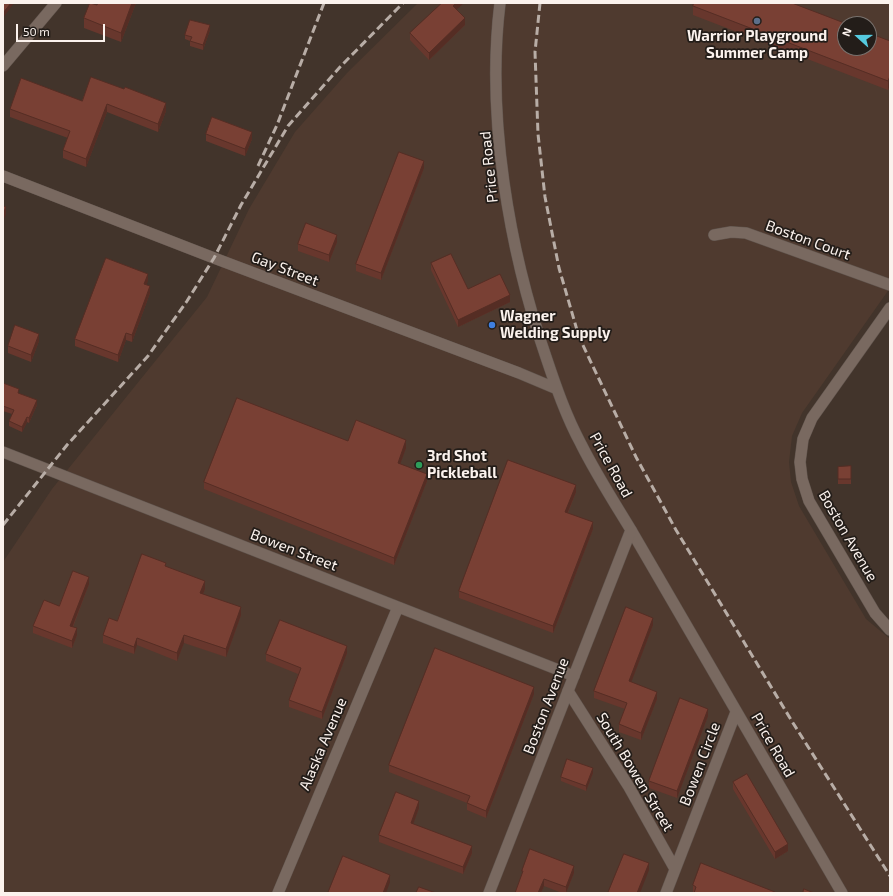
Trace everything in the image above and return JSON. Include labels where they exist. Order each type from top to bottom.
[{"type":"street","points":[[3,66],[56,3]]},
{"type":"street","name":"Price Road","points":[[500,3],[497,107],[503,179],[519,264],[533,321],[557,390],[581,444],[842,893]]},
{"type":"street","name":"Gay Street","points":[[3,176],[214,258],[512,370],[557,390]]},
{"type":"street","name":"Boston Court","points":[[714,236],[731,232],[746,233],[890,286]]},
{"type":"street","name":"Boston Avenue","points":[[890,308],[812,418],[803,440],[800,462],[802,479],[809,501],[875,613],[890,630]]},
{"type":"street","name":"Bowen Street","points":[[4,454],[574,676]]},
{"type":"street","name":"Boston Avenue","points":[[489,893],[631,530]]},
{"type":"street","name":"Alaska Avenue","points":[[278,893],[398,607]]},
{"type":"street","name":"South Bowen Street","points":[[568,691],[629,787],[675,869]]},
{"type":"street","name":"Bowen Circle","points":[[666,893],[736,712]]},
{"type":"shaded area","points":[[418,3],[890,3],[890,288],[802,413],[792,436],[789,462],[791,482],[799,506],[866,619],[890,639],[890,893],[3,893],[3,562],[52,489],[207,297],[249,209],[295,132],[347,73]]},
{"type":"building","points":[[3,3],[11,3],[3,13]]},
{"type":"building","points":[[90,3],[97,5],[98,3],[132,3],[121,33],[84,18]]},
{"type":"building","points":[[442,3],[456,3],[453,6],[465,18],[429,53],[410,33]]},
{"type":"building","points":[[694,3],[792,3],[837,20],[837,56],[877,56],[877,36],[890,41],[890,76],[888,81],[693,6]]},
{"type":"building","points":[[190,20],[210,25],[203,45],[190,41],[192,37],[185,35]]},
{"type":"building","points":[[91,77],[124,89],[125,87],[166,103],[158,124],[107,104],[86,159],[63,150],[70,131],[10,109],[21,78],[82,101]]},
{"type":"building","points":[[212,117],[252,132],[245,149],[206,134]]},
{"type":"building","points":[[399,152],[424,161],[381,273],[356,264]]},
{"type":"building","points":[[3,206],[6,207],[3,214]]},
{"type":"building","points":[[306,223],[337,235],[329,255],[298,244]]},
{"type":"building","points":[[451,254],[468,289],[500,274],[510,295],[458,320],[431,263]]},
{"type":"building","points":[[106,258],[148,274],[144,284],[150,286],[132,335],[126,333],[118,355],[75,339]]},
{"type":"building","points":[[15,325],[39,334],[31,355],[8,346]]},
{"type":"building","points":[[3,383],[19,389],[18,393],[37,400],[29,418],[27,417],[22,427],[9,421],[14,410],[3,406]]},
{"type":"building","points":[[237,398],[348,441],[356,420],[406,440],[398,463],[427,474],[394,558],[204,482]]},
{"type":"building","points":[[508,460],[576,485],[565,512],[593,522],[553,626],[459,591]]},
{"type":"building","points":[[851,466],[851,479],[838,479],[838,467]]},
{"type":"building","points":[[142,554],[166,563],[165,566],[205,581],[200,593],[241,607],[226,649],[184,635],[177,653],[137,638],[134,647],[103,635],[109,618],[117,621]]},
{"type":"building","points":[[73,571],[89,577],[70,626],[77,628],[72,641],[33,626],[44,600],[59,606]]},
{"type":"building","points":[[626,607],[653,618],[629,681],[657,692],[641,733],[619,724],[627,703],[594,691]]},
{"type":"building","points":[[280,620],[347,646],[322,712],[289,700],[301,668],[266,654]]},
{"type":"building","points":[[435,648],[534,687],[486,811],[467,803],[470,796],[389,765]]},
{"type":"building","points":[[680,698],[708,709],[677,791],[649,781]]},
{"type":"building","points":[[567,759],[593,768],[586,786],[561,777]]},
{"type":"building","points":[[747,774],[788,844],[775,852],[733,782]]},
{"type":"building","points":[[396,792],[419,801],[411,823],[472,846],[463,867],[379,835]]},
{"type":"building","points":[[530,849],[574,866],[566,887],[544,879],[538,893],[515,893]]},
{"type":"building","points":[[624,854],[649,863],[637,893],[608,893]]},
{"type":"building","points":[[343,856],[390,875],[383,893],[328,893]]},
{"type":"building","points":[[701,863],[775,893],[694,893],[696,887],[693,885]]},
{"type":"building","points":[[419,887],[436,893],[416,893]]},
{"type":"building","points":[[804,889],[814,893],[803,893]]},
{"type":"railway","points":[[258,166],[277,125],[324,3]]},
{"type":"railway","points":[[3,525],[67,445],[148,356],[187,301],[214,258],[241,205],[288,126],[340,67],[403,3]]},
{"type":"railway","points":[[540,3],[535,52],[538,134],[545,197],[559,268],[579,337],[636,457],[676,530],[793,723],[890,876]]},
{"type":"place","name":"Warrior Playground Summer Camp","points":[[757,21]]},
{"type":"place","name":"Wagner Welding Supply","points":[[492,325]]},
{"type":"place","name":"3rd Shot Pickleball","points":[[419,465]]}]
